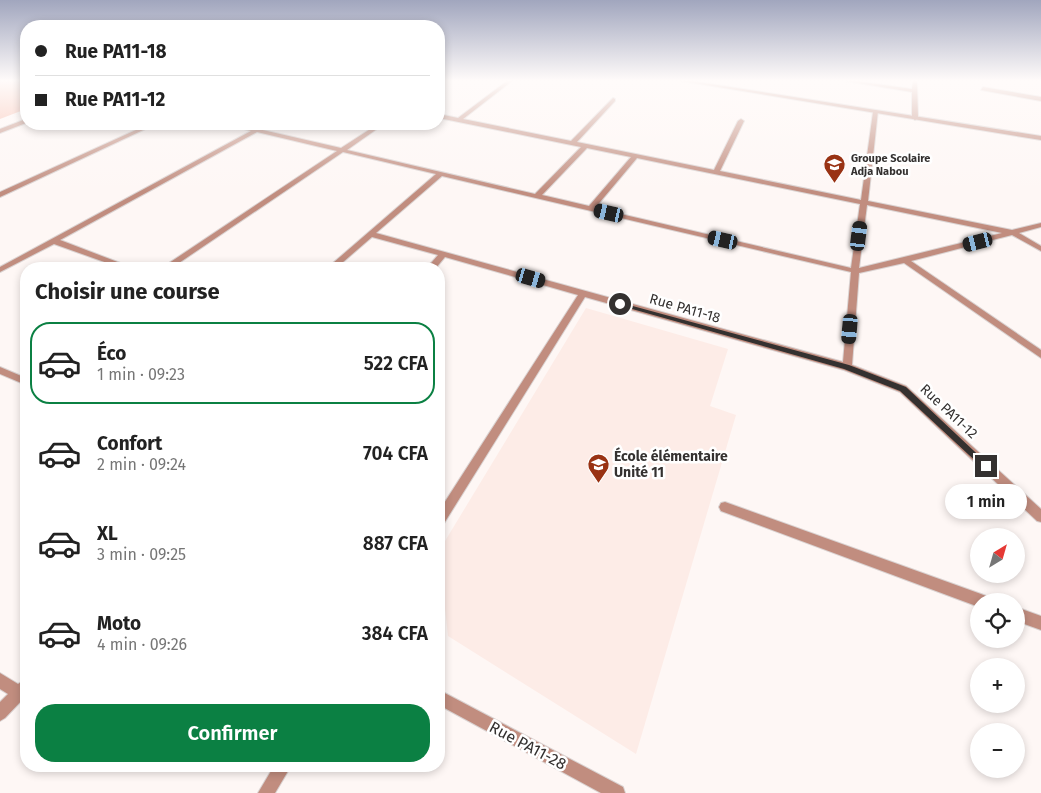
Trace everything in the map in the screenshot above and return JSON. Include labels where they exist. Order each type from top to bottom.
[{"type":"street","points":[[449,118],[1014,232],[1041,248]]},
{"type":"street","points":[[573,143],[596,118]]},
{"type":"street","points":[[847,367],[855,271],[875,118]]},
{"type":"street","points":[[915,118],[1041,138]]},
{"type":"street","points":[[716,172],[741,121]]},
{"type":"street","points":[[0,131],[20,123]]},
{"type":"street","points":[[0,195],[140,130]]},
{"type":"street","points":[[0,270],[256,130],[855,271],[1041,225]]},
{"type":"street","points":[[174,262],[372,130]]},
{"type":"street","points":[[537,196],[585,146]]},
{"type":"street","points":[[590,208],[635,156]]},
{"type":"street","points":[[338,262],[442,173]]},
{"type":"street","name":"Rue PA11-18","points":[[372,234],[847,367]]},
{"type":"street","points":[[54,241],[112,262]]},
{"type":"street","points":[[437,262],[444,254]]},
{"type":"street","points":[[905,260],[1041,355]]},
{"type":"street","points":[[445,512],[583,293]]},
{"type":"street","name":"Rue PA11-12","points":[[847,367],[903,389],[1041,517]]},
{"type":"street","points":[[0,380],[5,372],[20,379]]},
{"type":"street","points":[[725,507],[970,597]]},
{"type":"street","points":[[1025,617],[1041,623]]},
{"type":"street","points":[[0,680],[20,689]]},
{"type":"street","points":[[0,713],[20,693]]},
{"type":"street","name":"Rue PA11-28","points":[[445,700],[617,793]]},
{"type":"street","points":[[266,793],[279,772]]},
{"type":"shaded area","name":"École élémentaire Unité 11","points":[[586,308],[728,349],[710,406],[736,415],[636,754],[448,636],[445,608],[445,541]]},
{"type":"place","name":"Groupe Scolaire Adja Nabou","points":[[835,183]]},
{"type":"place","name":"École élémentaire Unité 11","points":[[598,483]]},
{"type":"route","points":[[620,304],[847,367],[894,384],[903,389],[986,466]]}]
